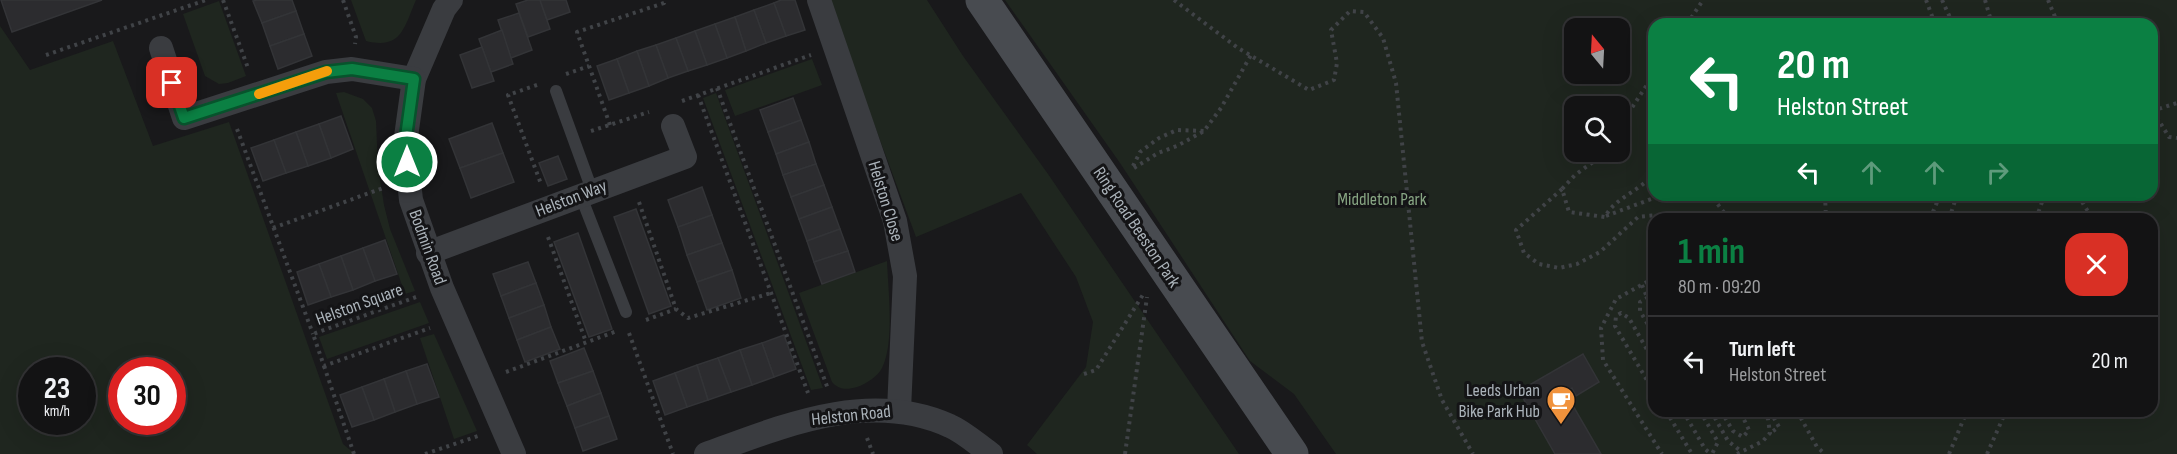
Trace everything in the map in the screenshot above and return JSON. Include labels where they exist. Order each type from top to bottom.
[{"type":"street","name":"Bodmin Road","points":[[451,0],[444,9],[414,79],[405,144],[411,200],[442,288],[514,454]]},
{"type":"street","name":"Helston Close","points":[[819,0],[895,221],[905,276],[898,410]]},
{"type":"street","name":"Ring Road Beeston Park","points":[[982,0],[1292,454]]},
{"type":"street","points":[[161,48],[184,118],[326,72],[352,69],[414,79]]},
{"type":"street","name":"Helston Way","points":[[428,253],[586,192],[685,157],[673,126]]},
{"type":"street","name":"Helston Road","points":[[706,454],[795,422],[827,415],[898,410],[951,426],[992,454]]},
{"type":"lane","points":[[556,91],[573,137],[586,192],[626,312]]},
{"type":"path","points":[[46,55],[206,0]]},
{"type":"path","points":[[223,0],[257,94]]},
{"type":"path","points":[[343,0],[356,37],[352,69]]},
{"type":"path","points":[[610,125],[577,32],[664,3],[664,0]]},
{"type":"path","points":[[1174,0],[1251,55],[1309,90],[1334,80],[1337,63],[1331,30],[1350,11],[1364,12],[1383,38],[1396,83],[1422,342],[1442,400],[1473,454]]},
{"type":"path","points":[[1691,18],[1703,0]]},
{"type":"path","points":[[1926,0],[1933,18]]},
{"type":"path","points":[[1942,0],[1950,18]]},
{"type":"path","points":[[1985,0],[1990,18]]},
{"type":"path","points":[[2048,0],[2056,18]]},
{"type":"path","points":[[677,102],[835,46]]},
{"type":"path","points":[[1204,131],[1177,130],[1159,138],[1140,152],[1131,169],[1204,131],[1221,108],[1251,55]]},
{"type":"path","points":[[561,76],[589,66]]},
{"type":"path","points":[[541,83],[508,95],[586,342]]},
{"type":"path","points":[[1630,111],[1648,83]]},
{"type":"path","points":[[717,88],[827,415]]},
{"type":"path","points":[[698,95],[771,293],[827,415]]},
{"type":"path","points":[[2158,109],[2177,103]]},
{"type":"path","points":[[228,104],[313,333]]},
{"type":"path","points":[[573,137],[655,110]]},
{"type":"path","points":[[2158,120],[2169,137],[2177,138]]},
{"type":"path","points":[[1593,162],[1575,175],[1516,230],[1524,253],[1539,264],[1559,268],[1577,264],[1600,252],[1638,217],[1648,216]]},
{"type":"path","points":[[630,176],[676,309],[688,318],[771,293]]},
{"type":"path","points":[[273,228],[409,179]]},
{"type":"path","points":[[1605,217],[1609,209],[1648,181]]},
{"type":"path","points":[[1562,189],[1569,212],[1605,217],[1648,200]]},
{"type":"path","points":[[1715,201],[1724,213]]},
{"type":"path","points":[[1648,282],[1616,299],[1601,327],[1603,360],[1662,454]]},
{"type":"path","points":[[1084,374],[1096,370],[1149,284],[1125,454]]},
{"type":"path","points":[[1642,285],[1647,298],[1640,302],[1640,311],[1648,325]]},
{"type":"path","name":"Helston Square","points":[[354,454],[313,333],[442,288]]},
{"type":"path","points":[[637,324],[676,309]]},
{"type":"path","points":[[1648,351],[1629,318],[1621,312],[1616,316],[1615,326],[1648,382]]},
{"type":"path","points":[[324,366],[456,319]]},
{"type":"path","points":[[482,380],[627,327],[672,454]]},
{"type":"path","points":[[1670,417],[1692,454]]},
{"type":"path","points":[[1686,417],[1705,449],[1711,454],[1718,442],[1703,417]]},
{"type":"path","points":[[1714,417],[1728,441],[1739,453],[1763,441],[1779,427],[1773,417]]},
{"type":"path","points":[[1725,417],[1733,431],[1743,437],[1749,430],[1743,417]]},
{"type":"path","points":[[1767,417],[1770,434]]},
{"type":"path","points":[[1800,417],[1818,447],[1825,454]]},
{"type":"path","points":[[1949,454],[1964,417]]},
{"type":"path","points":[[1987,454],[2003,417]]},
{"type":"path","points":[[425,454],[503,428]]},
{"type":"green space","points":[[351,0],[416,0],[400,34],[387,42],[378,43],[366,41]]},
{"type":"green space","points":[[828,0],[927,0],[963,56],[1048,174],[1239,454],[1037,454],[1027,445],[1086,367],[1093,322],[1076,277],[1021,193],[916,237]]},
{"type":"green space","name":"Middleton Park","points":[[1005,0],[2177,0],[2177,454],[1336,454],[1294,394],[1250,361],[1120,163]]},
{"type":"green space","points":[[219,1],[246,76],[219,84],[205,76],[183,14]]},
{"type":"green space","points":[[0,26],[30,70],[113,41],[153,146],[229,122],[343,444],[355,454],[0,454]]},
{"type":"green space","points":[[812,59],[822,85],[735,116],[725,90]]},
{"type":"green space","points":[[344,92],[363,99],[372,108],[376,121],[378,167],[384,205],[390,229],[415,291],[405,294],[336,93]]},
{"type":"green space","points":[[716,93],[823,388],[811,390],[703,98]]},
{"type":"green space","points":[[887,261],[890,331],[882,368],[875,377],[860,386],[840,388],[832,382],[799,293]]},
{"type":"green space","points":[[420,302],[429,323],[327,359],[319,337]]},
{"type":"green space","points":[[434,334],[477,431],[454,439],[420,338]]},
{"type":"building","points":[[1,0],[102,0],[12,32]]},
{"type":"building","points":[[292,0],[296,11],[262,23],[253,1]]},
{"type":"building","points":[[528,0],[540,0],[550,29],[528,37],[516,4]]},
{"type":"building","points":[[540,0],[566,0],[570,12],[547,20]]},
{"type":"building","points":[[781,0],[795,0],[805,30],[786,36],[774,3]]},
{"type":"building","points":[[774,3],[786,36],[766,43],[754,10]]},
{"type":"building","points":[[754,10],[766,43],[746,51],[735,17]]},
{"type":"building","points":[[296,11],[304,34],[270,46],[262,23]]},
{"type":"building","points":[[519,13],[532,50],[511,58],[498,20]]},
{"type":"building","points":[[735,17],[746,51],[727,58],[715,24]]},
{"type":"building","points":[[715,24],[727,58],[707,65],[695,31]]},
{"type":"building","points":[[502,30],[513,64],[491,72],[479,39]]},
{"type":"building","points":[[695,31],[707,65],[688,71],[676,38]]},
{"type":"building","points":[[304,34],[312,56],[278,69],[270,46]]},
{"type":"building","points":[[676,38],[688,71],[668,78],[656,45]]},
{"type":"building","points":[[656,45],[668,78],[649,86],[637,51]]},
{"type":"building","points":[[482,47],[494,81],[472,88],[460,55]]},
{"type":"building","points":[[637,51],[649,86],[629,93],[617,59]]},
{"type":"building","points":[[617,59],[629,93],[609,100],[597,66]]},
{"type":"building","points":[[793,98],[801,120],[768,132],[760,110]]},
{"type":"building","points":[[341,116],[353,149],[331,158],[319,124]]},
{"type":"building","points":[[801,120],[809,142],[776,154],[768,132]]},
{"type":"building","points":[[492,123],[503,153],[460,168],[449,139]]},
{"type":"building","points":[[319,124],[331,158],[308,166],[296,132]]},
{"type":"building","points":[[296,132],[308,166],[286,173],[274,140]]},
{"type":"building","points":[[274,140],[286,173],[263,181],[251,148]]},
{"type":"building","points":[[809,142],[816,164],[783,175],[776,154]]},
{"type":"building","points":[[503,153],[514,182],[471,198],[460,168]]},
{"type":"building","points":[[558,156],[567,179],[548,186],[539,163]]},
{"type":"building","points":[[816,164],[824,185],[791,197],[783,175]]},
{"type":"building","points":[[824,185],[832,207],[799,219],[791,197]]},
{"type":"building","points":[[702,187],[712,215],[678,227],[668,200]]},
{"type":"building","points":[[832,207],[840,229],[807,241],[799,219]]},
{"type":"building","points":[[636,209],[671,306],[649,314],[614,217]]},
{"type":"building","points":[[712,215],[722,243],[687,255],[678,227]]},
{"type":"building","points":[[840,229],[848,251],[814,262],[807,241]]},
{"type":"building","points":[[578,233],[612,329],[589,337],[554,242]]},
{"type":"building","points":[[385,240],[397,274],[375,281],[363,248]]},
{"type":"building","points":[[722,243],[732,270],[697,282],[687,255]]},
{"type":"building","points":[[363,248],[375,281],[353,290],[341,256]]},
{"type":"building","points":[[848,251],[855,272],[822,284],[814,262]]},
{"type":"building","points":[[341,256],[353,290],[331,297],[319,264]]},
{"type":"building","points":[[528,262],[536,283],[501,296],[493,274]]},
{"type":"building","points":[[319,264],[331,297],[308,305],[297,272]]},
{"type":"building","points":[[732,270],[741,298],[707,310],[697,282]]},
{"type":"building","points":[[536,283],[544,305],[509,318],[501,296]]},
{"type":"building","points":[[544,305],[551,327],[517,340],[509,318]]},
{"type":"building","points":[[551,327],[560,349],[525,362],[517,340]]},
{"type":"building","points":[[784,335],[796,369],[774,377],[762,343]]},
{"type":"building","points":[[762,343],[774,377],[752,385],[740,350]]},
{"type":"building","points":[[584,348],[593,371],[558,383],[550,361]]},
{"type":"building","points":[[740,350],[752,385],[731,392],[718,358]]},
{"type":"building","name":"Leeds Urban Bike Park Hub","points":[[1583,354],[1599,382],[1576,396],[1572,388],[1565,392],[1601,454],[1555,454],[1519,391]]},
{"type":"building","points":[[718,358],[731,392],[708,400],[697,365]]},
{"type":"building","points":[[427,364],[439,397],[417,404],[406,371]]},
{"type":"building","points":[[697,365],[708,400],[687,407],[675,373]]},
{"type":"building","points":[[406,371],[417,404],[395,412],[384,379]]},
{"type":"building","points":[[593,371],[601,393],[567,406],[558,383]]},
{"type":"building","points":[[675,373],[687,407],[665,415],[653,381]]},
{"type":"building","points":[[384,379],[395,412],[374,420],[362,387]]},
{"type":"building","points":[[362,387],[374,420],[352,427],[340,395]]},
{"type":"building","points":[[601,393],[609,416],[575,428],[567,406]]},
{"type":"building","points":[[609,416],[617,439],[583,451],[575,428]]},
{"type":"slow traffic","points":[[259,94],[327,71]]},
{"type":"place","name":"Leeds Urban Bike Park Hub","points":[[1561,426]]},
{"type":"route","points":[[172,83],[184,118],[326,72],[352,69],[414,79],[405,144],[407,162]]}]
